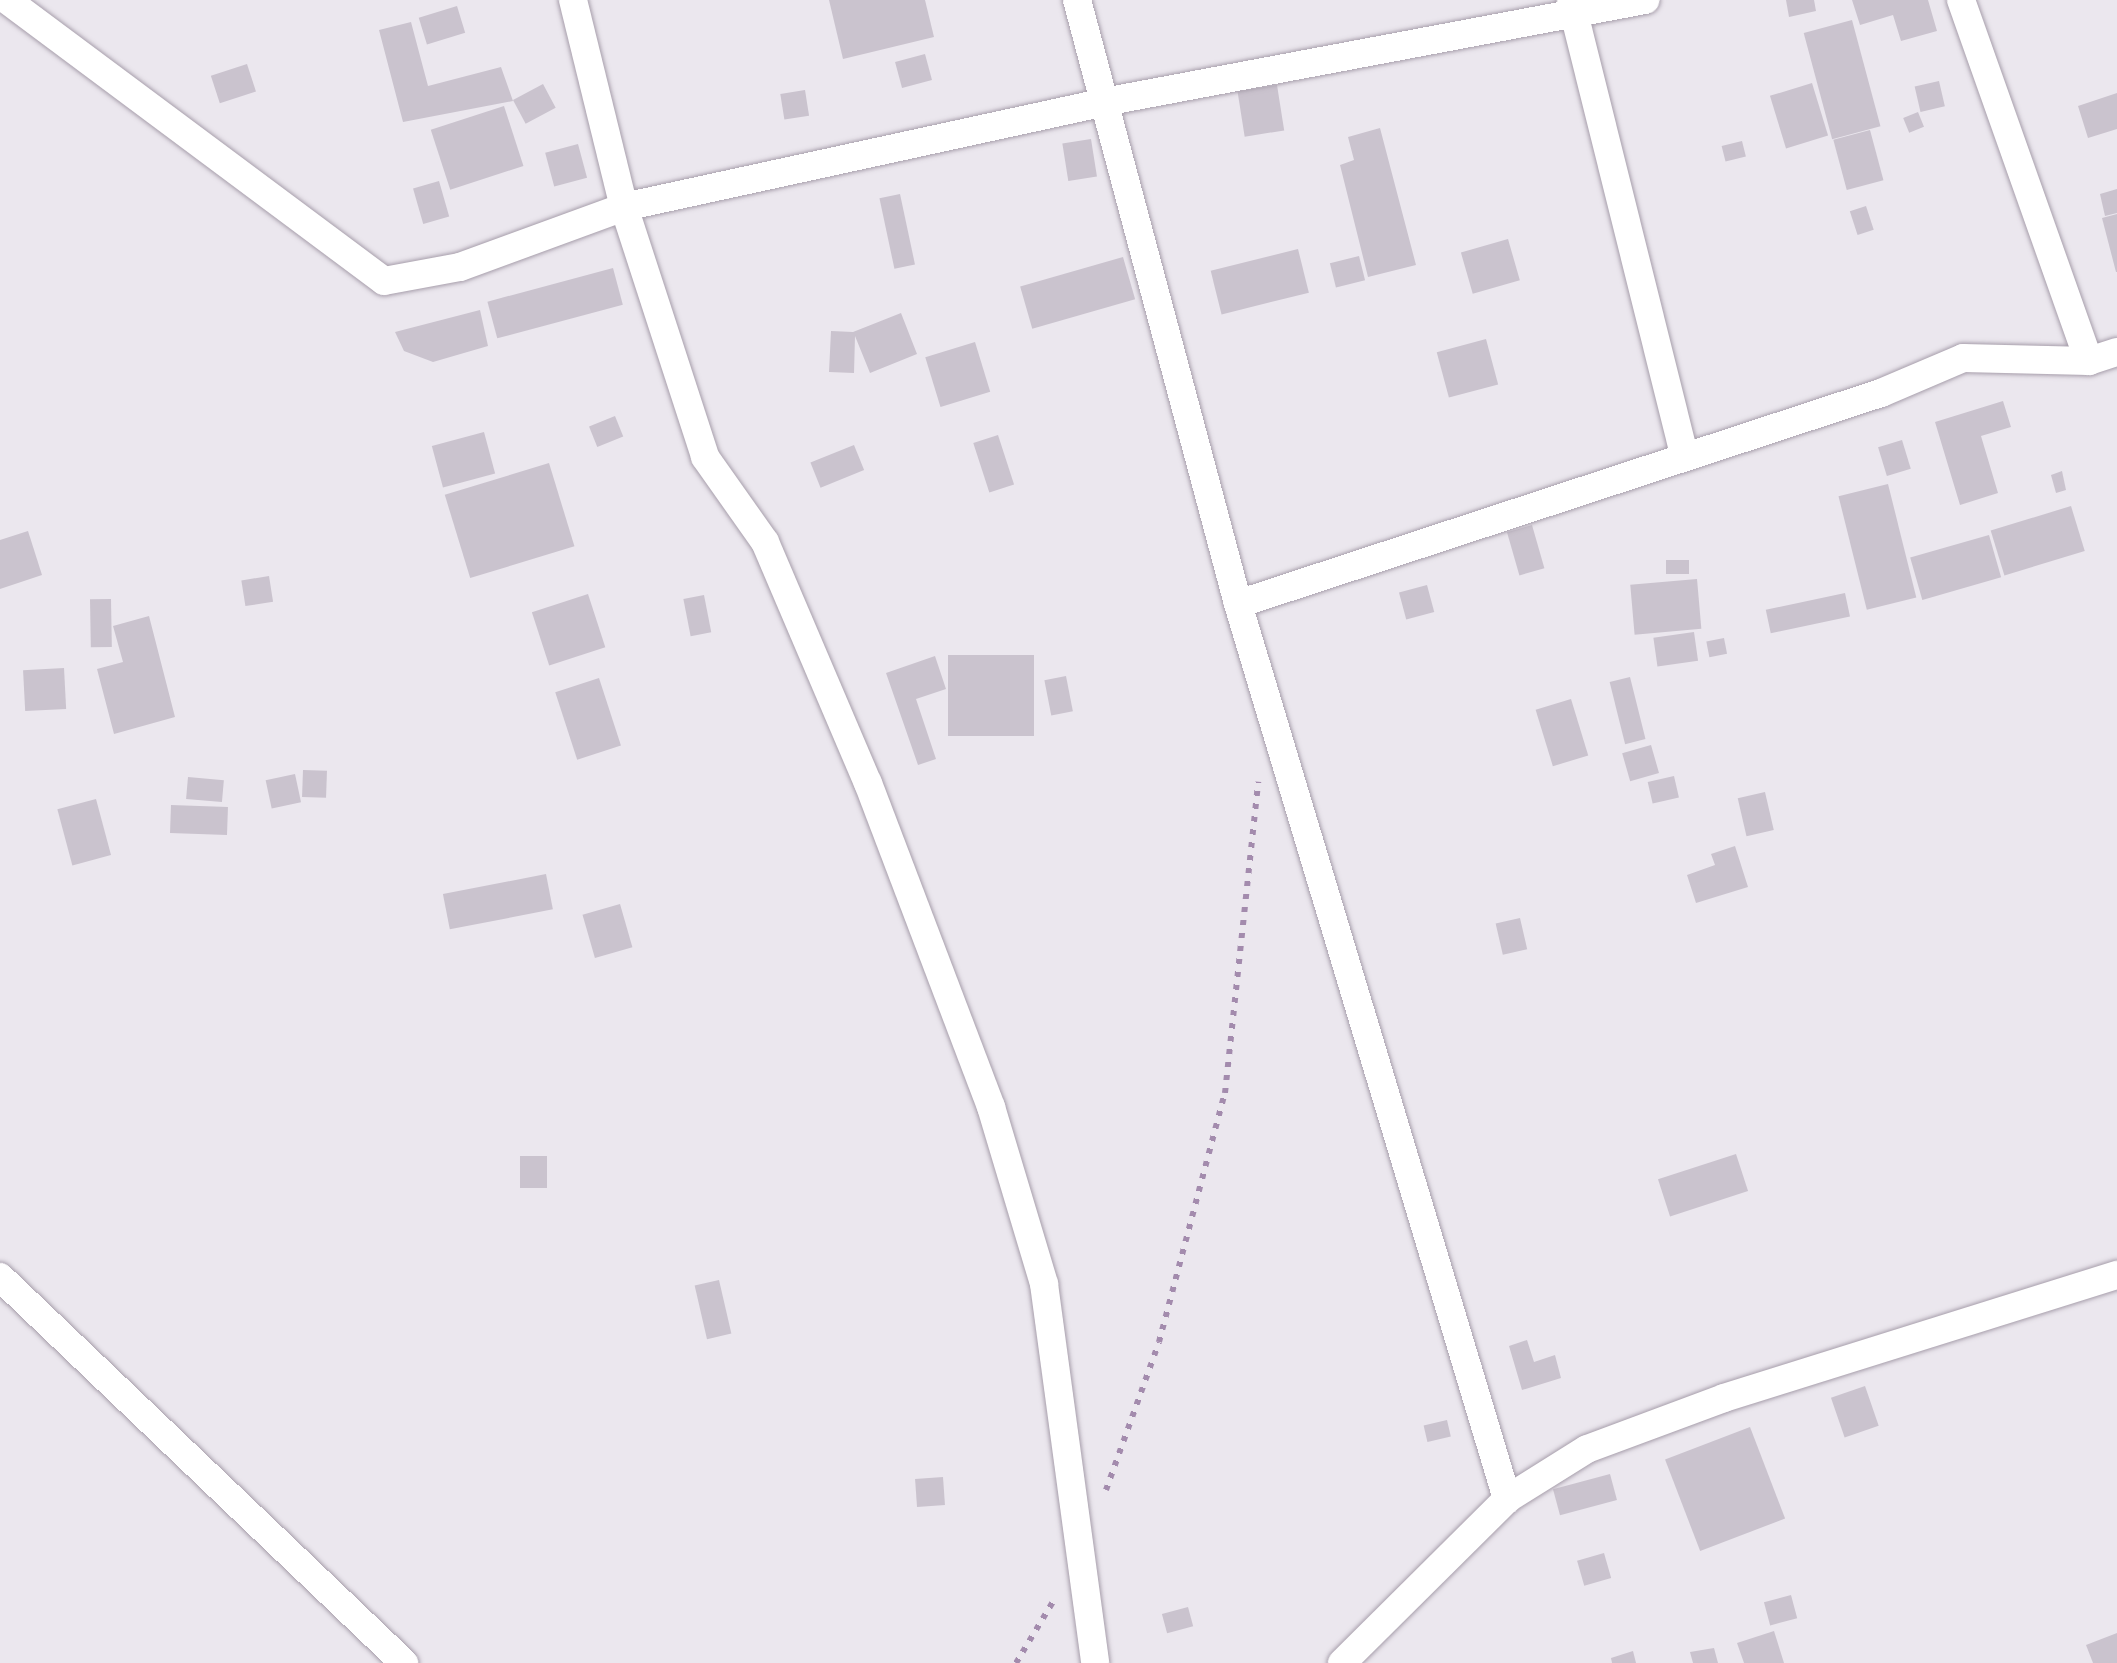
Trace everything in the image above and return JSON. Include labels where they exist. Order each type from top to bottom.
[{"type":"street","points":[[7,0],[384,281],[460,267],[624,207],[1104,102],[1574,9],[1645,0]]},
{"type":"street","points":[[573,0],[624,207],[705,457],[765,542],[868,783],[991,1108],[1044,1284],[1095,1663]]},
{"type":"street","points":[[1077,0],[1238,604],[1507,1499]]},
{"type":"street","points":[[1961,0],[2089,361]]},
{"type":"street","points":[[1574,9],[1684,455]]},
{"type":"street","points":[[1238,604],[1881,393],[1962,358],[2089,361],[2117,352]]},
{"type":"street","points":[[1342,1663],[1507,1499],[1587,1449],[1662,1418],[2117,1275]]},
{"type":"street","points":[[0,1277],[404,1663]]},
{"type":"path","points":[[1101,1503],[1159,1342],[1225,1092],[1256,791],[1278,739]]},
{"type":"path","points":[[1016,1663],[1082,1556]]},
{"type":"building","points":[[829,0],[925,0],[934,37],[843,59]]},
{"type":"building","points":[[1786,0],[1814,0],[1816,11],[1789,17]]},
{"type":"building","points":[[1852,0],[1928,0],[1937,31],[1901,41],[1893,15],[1860,25]]},
{"type":"building","points":[[457,6],[465,33],[427,44],[419,18]]},
{"type":"building","points":[[1852,20],[1880,126],[1832,139],[1804,33]]},
{"type":"building","points":[[411,22],[428,86],[501,67],[513,101],[403,122],[379,30]]},
{"type":"building","points":[[925,54],[932,80],[902,88],[895,62]]},
{"type":"building","points":[[247,64],[256,92],[220,103],[211,76]]},
{"type":"building","points":[[1939,81],[1945,106],[1920,112],[1915,87]]},
{"type":"building","points":[[1812,83],[1828,136],[1786,148],[1770,96]]},
{"type":"building","points":[[543,84],[556,108],[526,124],[513,100]]},
{"type":"building","points":[[1277,85],[1284,130],[1245,137],[1237,91]]},
{"type":"building","points":[[805,90],[809,116],[784,120],[780,94]]},
{"type":"building","points":[[2117,93],[2117,129],[2088,138],[2078,106]]},
{"type":"building","points":[[504,106],[523,166],[450,190],[431,130]]},
{"type":"building","points":[[1918,112],[1924,127],[1909,133],[1903,118]]},
{"type":"building","points":[[1380,128],[1416,265],[1368,277],[1340,165],[1354,160],[1348,137]]},
{"type":"building","points":[[1870,130],[1883,180],[1847,190],[1833,140]]},
{"type":"building","points":[[1091,139],[1097,177],[1068,181],[1062,144]]},
{"type":"building","points":[[1742,141],[1746,157],[1725,162],[1722,146]]},
{"type":"building","points":[[578,144],[587,178],[554,187],[545,153]]},
{"type":"building","points":[[439,181],[449,217],[423,224],[413,188]]},
{"type":"building","points":[[2117,189],[2117,213],[2105,216],[2100,194]]},
{"type":"building","points":[[900,194],[915,264],[894,269],[879,198]]},
{"type":"building","points":[[1866,206],[1874,230],[1858,235],[1850,211]]},
{"type":"building","points":[[2117,214],[2117,272],[2116,272],[2102,218]]},
{"type":"building","points":[[1508,239],[1520,280],[1473,294],[1461,253]]},
{"type":"building","points":[[1298,249],[1309,293],[1222,314],[1211,271]]},
{"type":"building","points":[[1359,256],[1365,280],[1336,288],[1330,263]]},
{"type":"building","points":[[1123,257],[1135,299],[1032,329],[1020,286]]},
{"type":"building","points":[[613,268],[623,305],[497,338],[487,302]]},
{"type":"building","points":[[480,310],[488,346],[433,362],[404,351],[395,332]]},
{"type":"building","points":[[901,313],[917,354],[870,373],[855,336],[854,373],[829,372],[831,331],[853,332]]},
{"type":"building","points":[[1486,339],[1498,384],[1449,398],[1437,352]]},
{"type":"building","points":[[975,342],[990,392],[940,407],[925,357]]},
{"type":"building","points":[[2003,401],[2011,427],[1981,436],[1998,493],[1960,505],[1935,422]]},
{"type":"building","points":[[615,416],[623,436],[597,447],[589,426]]},
{"type":"building","points":[[484,432],[495,474],[443,488],[432,446]]},
{"type":"building","points":[[998,435],[1014,484],[989,492],[973,443]]},
{"type":"building","points":[[1902,440],[1911,469],[1887,476],[1878,447]]},
{"type":"building","points":[[854,445],[864,470],[821,488],[810,463]]},
{"type":"building","points":[[549,463],[574,546],[470,578],[445,495]]},
{"type":"building","points":[[2062,471],[2066,490],[2056,493],[2051,475]]},
{"type":"building","points":[[1888,484],[1916,598],[1867,610],[1839,496]]},
{"type":"building","points":[[2071,506],[2085,551],[2004,576],[1991,531]]},
{"type":"building","points":[[1532,525],[1544,568],[1519,575],[1507,532]]},
{"type":"building","points":[[28,531],[42,575],[0,589],[0,540]]},
{"type":"building","points":[[1989,535],[2001,577],[1922,600],[1910,558]]},
{"type":"building","points":[[1666,560],[1689,560],[1689,574],[1666,574]]},
{"type":"building","points":[[269,576],[273,602],[245,606],[241,580]]},
{"type":"building","points":[[1697,579],[1701,629],[1635,635],[1630,585]]},
{"type":"building","points":[[1427,585],[1434,612],[1406,620],[1399,593]]},
{"type":"building","points":[[1845,593],[1850,616],[1771,633],[1766,610]]},
{"type":"building","points":[[588,594],[605,647],[549,665],[532,612]]},
{"type":"building","points":[[704,595],[711,632],[691,636],[683,599]]},
{"type":"building","points":[[90,599],[111,599],[112,647],[91,647]]},
{"type":"building","points":[[149,616],[175,717],[114,734],[97,669],[123,662],[113,626]]},
{"type":"building","points":[[1694,632],[1698,661],[1657,666],[1653,638]]},
{"type":"building","points":[[1724,638],[1727,654],[1709,657],[1706,641]]},
{"type":"building","points":[[948,655],[1034,655],[1034,736],[948,736]]},
{"type":"building","points":[[935,656],[946,689],[916,699],[936,759],[918,765],[886,673]]},
{"type":"building","points":[[64,668],[66,709],[25,711],[23,670]]},
{"type":"building","points":[[1066,676],[1073,711],[1051,716],[1044,680]]},
{"type":"building","points":[[1630,677],[1645,739],[1625,744],[1610,682]]},
{"type":"building","points":[[599,678],[621,746],[577,760],[555,692]]},
{"type":"building","points":[[1571,699],[1588,755],[1553,766],[1536,710]]},
{"type":"building","points":[[1651,745],[1659,773],[1630,781],[1622,753]]},
{"type":"building","points":[[303,770],[327,771],[326,798],[302,797]]},
{"type":"building","points":[[295,774],[301,802],[272,809],[266,780]]},
{"type":"building","points":[[1674,776],[1679,797],[1653,804],[1648,782]]},
{"type":"building","points":[[188,777],[224,780],[222,802],[186,799]]},
{"type":"building","points":[[1765,792],[1774,830],[1746,836],[1738,798]]},
{"type":"building","points":[[96,799],[111,855],[72,865],[57,809]]},
{"type":"building","points":[[171,805],[228,807],[227,835],[170,833]]},
{"type":"building","points":[[1735,846],[1748,887],[1696,903],[1687,875],[1715,865],[1711,854]]},
{"type":"building","points":[[546,874],[553,909],[450,929],[443,894]]},
{"type":"building","points":[[620,904],[632,947],[595,958],[583,915]]},
{"type":"building","points":[[1520,918],[1527,949],[1503,955],[1496,924]]},
{"type":"building","points":[[1736,1154],[1748,1191],[1670,1216],[1658,1179]]},
{"type":"building","points":[[520,1156],[547,1156],[547,1188],[520,1188]]},
{"type":"building","points":[[719,1280],[731,1334],[707,1339],[695,1286]]},
{"type":"building","points":[[1527,1340],[1534,1362],[1555,1355],[1561,1378],[1522,1390],[1509,1346]]},
{"type":"building","points":[[1865,1386],[1879,1426],[1845,1437],[1831,1398]]},
{"type":"building","points":[[1447,1420],[1451,1437],[1427,1442],[1424,1425]]},
{"type":"building","points":[[1750,1427],[1785,1518],[1700,1551],[1665,1460]]},
{"type":"building","points":[[1610,1474],[1617,1500],[1560,1515],[1553,1489]]},
{"type":"building","points":[[943,1477],[945,1505],[917,1507],[915,1479]]},
{"type":"building","points":[[1604,1553],[1611,1578],[1584,1586],[1577,1561]]},
{"type":"building","points":[[1791,1595],[1797,1618],[1770,1625],[1764,1602]]},
{"type":"building","points":[[1188,1607],[1193,1626],[1167,1633],[1162,1614]]},
{"type":"building","points":[[1774,1631],[1784,1663],[1744,1663],[1737,1643]]},
{"type":"building","points":[[2117,1633],[2117,1663],[2093,1663],[2086,1645]]},
{"type":"building","points":[[1714,1648],[1718,1663],[1693,1663],[1690,1652]]},
{"type":"building","points":[[1633,1651],[1636,1663],[1612,1663],[1611,1658]]}]
